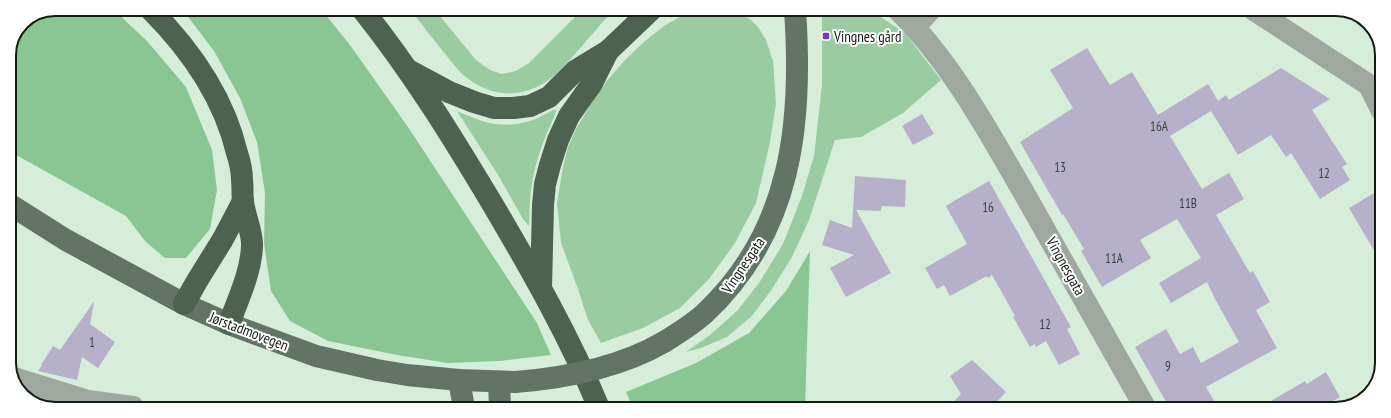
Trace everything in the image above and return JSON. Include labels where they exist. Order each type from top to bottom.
[{"type":"highway","points":[[156,16],[189,54],[204,75],[223,110],[238,154],[242,179],[243,201],[252,244],[249,265],[229,324]]},
{"type":"highway","points":[[367,16],[406,69],[456,144],[541,288],[596,402]]},
{"type":"highway","points":[[406,69],[449,92],[494,108],[530,106],[549,97],[575,71],[608,51],[645,16]]},
{"type":"highway","points":[[541,288],[543,205],[545,184],[550,165],[558,140],[569,116],[591,85],[608,51]]},
{"type":"highway","points":[[184,304],[223,239],[243,201]]},
{"type":"main road","name":"Vingnesgata","points":[[507,382],[556,377],[599,368],[648,352],[686,328],[703,315],[736,279],[752,256],[766,231],[776,208],[791,152],[797,94],[795,16]]},
{"type":"main road","name":"Jørstadmovegen","points":[[16,208],[66,240],[184,304],[229,324],[316,356],[348,364],[407,375],[459,380],[507,382]]},
{"type":"main road","points":[[459,380],[463,402]]},
{"type":"main road","points":[[502,402],[507,382]]},
{"type":"street","name":"Vingnesgata","points":[[904,16],[927,41],[971,102],[1049,236],[1142,402]]},
{"type":"street","points":[[915,27],[925,16]]},
{"type":"street","points":[[1263,16],[1375,87]]},
{"type":"street","points":[[20,380],[88,402]]},
{"type":"green space","points":[[55,16],[120,16],[147,41],[186,87],[212,150],[217,190],[210,229],[186,258],[165,258],[146,242],[126,216],[16,155],[17,47],[19,40],[27,27],[40,19]]},
{"type":"green space","points":[[187,16],[327,16],[350,45],[408,127],[537,323],[551,355],[499,361],[448,363],[397,355],[328,341],[290,321],[271,291],[264,243],[265,193],[257,142],[240,98],[214,51]]},
{"type":"green space","points":[[415,16],[440,16],[476,60],[490,70],[502,74],[516,71],[529,63],[576,16],[608,16],[557,73],[546,82],[522,92],[510,93],[485,89],[462,74]]},
{"type":"green space","points":[[681,16],[744,16],[758,27],[766,40],[773,61],[776,104],[770,142],[756,203],[735,243],[709,279],[680,308],[643,328],[601,343],[588,320],[561,243],[557,203],[563,167],[568,147],[577,127],[605,83],[624,61],[645,41],[664,26]]},
{"type":"green space","points":[[822,16],[879,16],[905,33],[941,80],[903,113],[861,137],[835,140],[809,220],[792,257],[772,289],[752,316],[727,337],[701,348],[686,352],[710,335],[737,311],[759,283],[783,244],[802,196],[814,156],[822,85]]},
{"type":"green space","points":[[556,109],[535,167],[531,190],[529,226],[523,219],[498,175],[457,111],[485,122],[503,125],[533,120]]},
{"type":"green space","points":[[810,251],[805,402],[630,402],[626,392],[696,363],[749,333],[786,291]]},
{"type":"building","points":[[1087,48],[1110,85],[1132,72],[1158,115],[1208,84],[1218,101],[1226,95],[1229,100],[1281,68],[1330,99],[1312,110],[1347,164],[1342,167],[1350,180],[1320,199],[1291,153],[1286,157],[1271,135],[1238,155],[1211,111],[1170,136],[1202,189],[1229,173],[1244,199],[1216,215],[1250,273],[1253,271],[1270,302],[1256,310],[1277,348],[1206,387],[1215,402],[1166,402],[1135,347],[1166,329],[1180,354],[1193,347],[1201,363],[1239,342],[1207,282],[1171,303],[1159,283],[1201,258],[1177,219],[1140,240],[1151,258],[1102,287],[1081,251],[1084,249],[1063,214],[1062,215],[1020,142],[1073,108],[1050,70]]},
{"type":"building","points":[[922,114],[934,134],[913,145],[902,126]]},
{"type":"building","points":[[855,176],[906,180],[905,207],[882,206],[881,211],[856,210],[891,273],[846,297],[830,268],[854,255],[822,245],[830,220],[852,228]]},
{"type":"building","points":[[989,181],[1071,327],[1067,329],[1080,354],[1059,365],[1046,341],[1036,347],[1035,344],[1030,347],[1013,317],[1015,316],[992,275],[988,278],[987,276],[950,296],[944,285],[937,289],[925,268],[967,244],[946,206]]},
{"type":"building","points":[[1375,193],[1375,252],[1349,208]]},
{"type":"building","points":[[93,303],[90,324],[115,342],[98,368],[82,357],[77,380],[38,371],[53,346],[60,350]]},
{"type":"building","points":[[972,360],[1006,392],[997,402],[954,402],[961,394],[950,376]]},
{"type":"building","points":[[1326,372],[1340,397],[1331,402],[1269,402],[1305,381],[1307,384]]},
{"type":"place","name":"Vingnes gård","points":[[826,36]]}]
